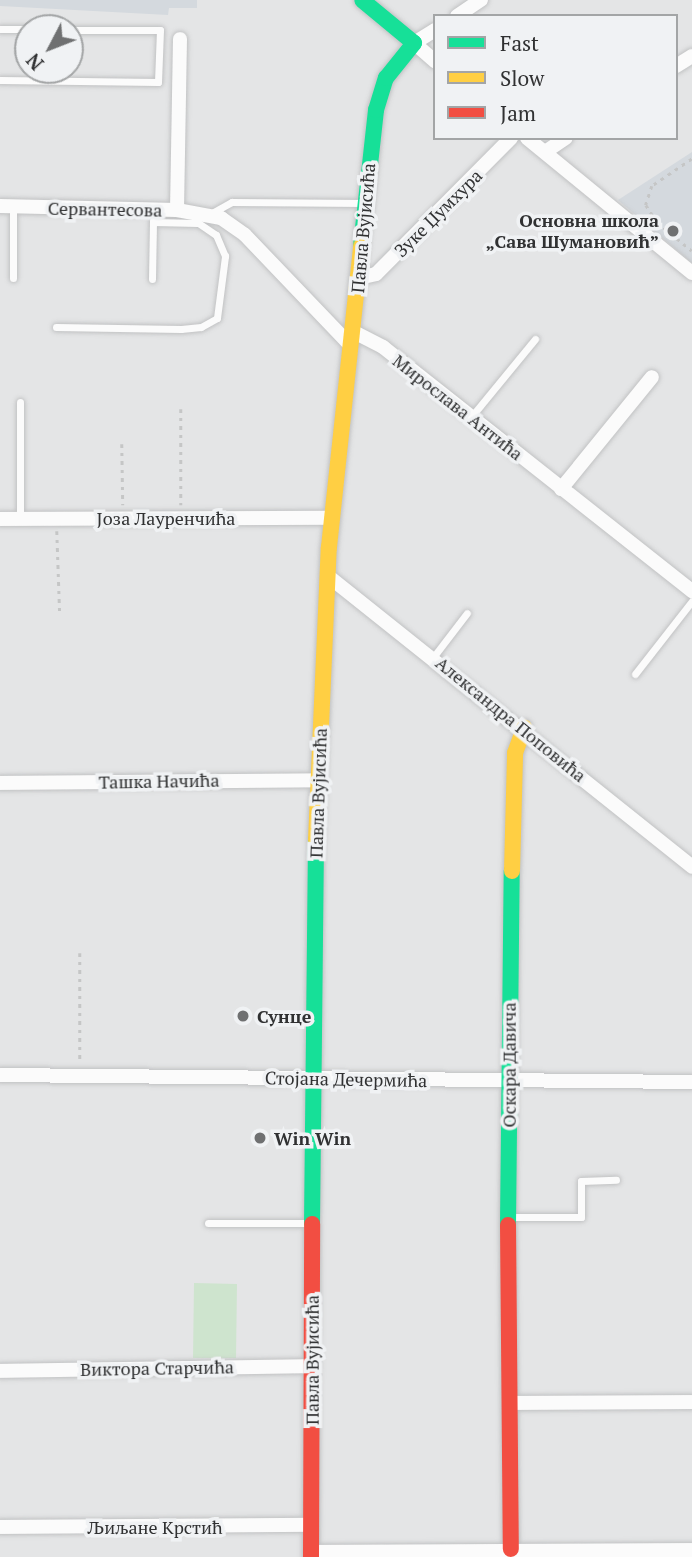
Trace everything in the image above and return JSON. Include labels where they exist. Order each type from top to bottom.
[{"type":"street","points":[[362,0],[433,59]]},
{"type":"street","points":[[460,14],[481,0]]},
{"type":"street","points":[[414,43],[433,31]]},
{"type":"street","points":[[177,210],[180,38]]},
{"type":"street","name":"Павла Вујисића","points":[[311,1555],[313,1366],[310,1080],[318,780],[328,576],[351,338],[382,88],[414,43]]},
{"type":"street","name":"Зуке Џумхура","points":[[359,278],[372,276],[385,265],[509,140]]},
{"type":"street","points":[[530,140],[692,273]]},
{"type":"street","points":[[545,152],[563,140]]},
{"type":"street","name":"Сервантесова","points":[[6,206],[153,216],[177,210],[209,214],[245,235],[351,338]]},
{"type":"street","name":"Мирослава Антића","points":[[351,338],[383,347],[692,591]]},
{"type":"street","points":[[561,489],[652,377]]},
{"type":"street","name":"Јоза Лауренчића","points":[[0,519],[332,518]]},
{"type":"street","name":"Александра Поповића","points":[[328,576],[434,656],[692,867]]},
{"type":"street","name":"Оскара Давича","points":[[511,1549],[512,1217],[508,1082],[516,753],[524,728]]},
{"type":"street","name":"Ташка Начића","points":[[0,783],[318,780]]},
{"type":"street","name":"Стојана Дечермића","points":[[0,1075],[692,1082]]},
{"type":"street","name":"Виктора Старчића","points":[[0,1371],[313,1366]]},
{"type":"street","points":[[511,1403],[692,1402]]},
{"type":"street","name":"Љиљане Крстић","points":[[0,1527],[310,1525]]},
{"type":"street","points":[[311,1555],[511,1549],[692,1550]]},
{"type":"lane","points":[[84,30],[160,30],[158,82],[84,81]]},
{"type":"lane","name":"Сервантесова","points":[[209,214],[232,202],[366,203]]},
{"type":"lane","points":[[6,206],[13,278]]},
{"type":"lane","points":[[56,327],[181,329],[201,327],[217,318],[225,256],[216,235],[198,223],[153,216],[152,279]]},
{"type":"lane","points":[[471,417],[535,338]]},
{"type":"lane","points":[[20,402],[20,519]]},
{"type":"lane","points":[[635,674],[692,601]]},
{"type":"lane","points":[[434,656],[467,613]]},
{"type":"lane","points":[[512,1217],[581,1217],[581,1181],[616,1180]]},
{"type":"lane","points":[[208,1223],[312,1223]]},
{"type":"path","points":[[692,159],[652,186],[646,205],[657,222],[692,251]]},
{"type":"path","points":[[181,409],[181,519]]},
{"type":"path","points":[[122,444],[124,519]]},
{"type":"path","points":[[57,519],[60,615]]},
{"type":"path","points":[[80,953],[80,1075]]},
{"type":"shaded area","points":[[0,0],[197,0],[197,8],[169,8],[168,15],[0,6]]},
{"type":"shaded area","name":"Основна школа „Сава Шумановић”","points":[[692,152],[692,263],[618,200]]},
{"type":"green space","points":[[194,1283],[237,1284],[236,1358],[193,1358]]},
{"type":"traffic: fast","points":[[361,246],[376,110],[386,78],[414,43],[362,0]]},
{"type":"traffic: fast","points":[[312,1224],[316,840]]},
{"type":"traffic: fast","points":[[508,1225],[512,871]]},
{"type":"traffic: slow","points":[[316,840],[329,547],[361,246]]},
{"type":"traffic: slow","points":[[512,871],[515,753],[524,728]]},
{"type":"traffic: jam","points":[[311,1557],[312,1224]]},
{"type":"traffic: jam","points":[[508,1225],[511,1549]]},
{"type":"place","name":"Основна школа „Сава Шумановић”","points":[[673,231]]},
{"type":"place","name":"Сунце","points":[[243,1016]]},
{"type":"place","name":"Win Win","points":[[260,1138]]}]
